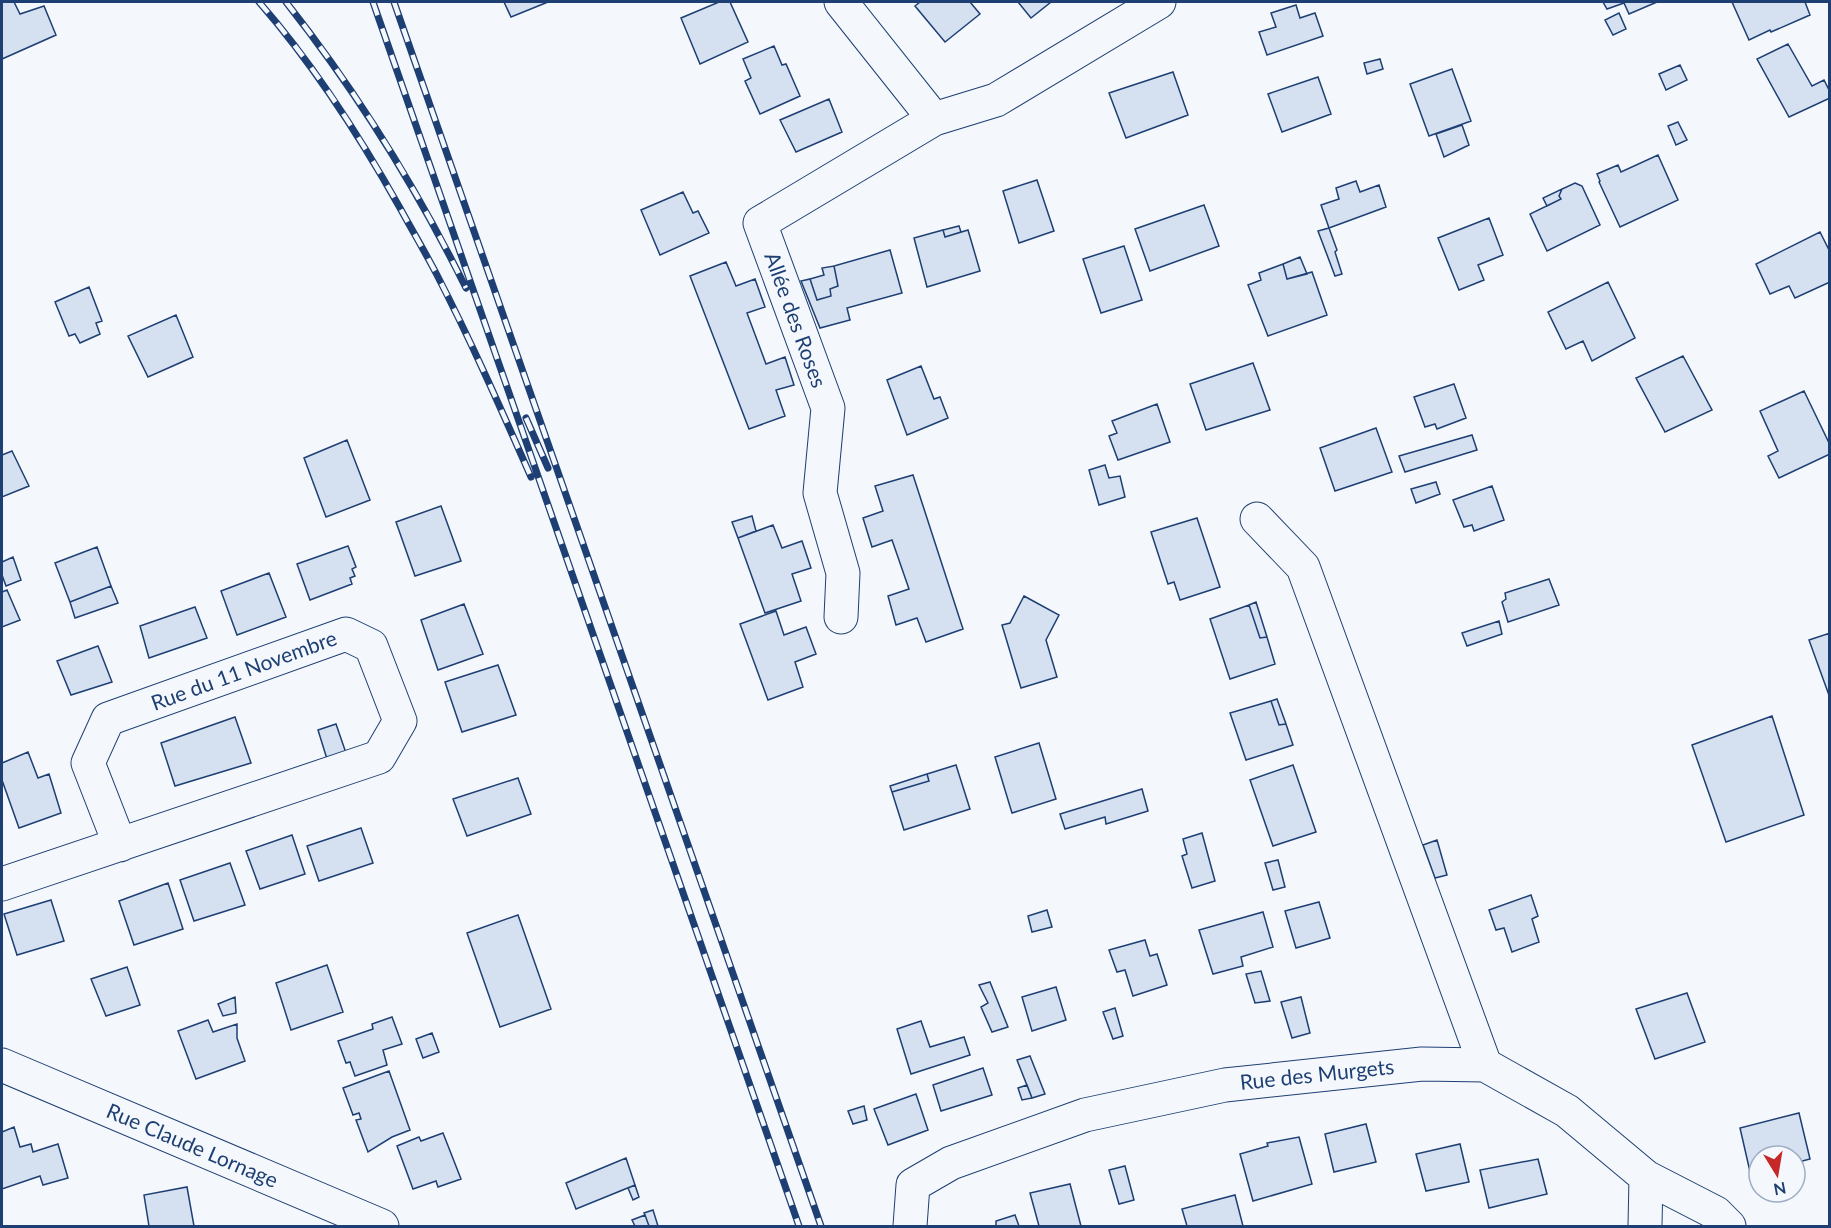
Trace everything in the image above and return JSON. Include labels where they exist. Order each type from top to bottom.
[{"type":"street","points":[[841,2],[934,119],[996,100],[1159,2]]},
{"type":"street","name":"Allée des Roses","points":[[841,616],[843,573],[820,493],[828,408],[760,223],[934,119]]},
{"type":"street","points":[[1257,519],[1303,567],[1485,1065]]},
{"type":"street","name":"Rue du 11 Novembre","points":[[2,885],[120,845],[378,757],[400,721],[371,646],[346,634],[108,719],[88,764],[120,845]]},
{"type":"street","name":"Rue des Murgets","points":[[910,1227],[913,1185],[951,1163],[1085,1115],[1225,1085],[1422,1064],[1485,1065],[1567,1111],[1646,1177],[1716,1213],[1729,1227]]},
{"type":"street","name":"Rue Claude Lornage","points":[[2,1065],[382,1227]]},
{"type":"street","points":[[1645,1227],[1646,1177]]},
{"type":"building","points":[[2,2],[14,2],[20,14],[44,6],[56,35],[2,59]]},
{"type":"building","points":[[504,2],[548,2],[511,17]]},
{"type":"building","points":[[719,2],[730,2],[748,42],[700,64],[681,18]]},
{"type":"building","points":[[920,2],[970,2],[980,14],[945,42],[915,6]]},
{"type":"building","points":[[1018,2],[1051,2],[1031,18]]},
{"type":"building","points":[[1603,2],[1657,2],[1629,14],[1624,3],[1607,9]]},
{"type":"building","points":[[1732,2],[1805,2],[1810,15],[1749,40]]},
{"type":"building","points":[[1296,5],[1300,18],[1315,13],[1323,36],[1267,55],[1259,32],[1276,27],[1271,13]]},
{"type":"building","points":[[1619,13],[1626,29],[1613,35],[1605,20]]},
{"type":"building","points":[[1788,44],[1812,86],[1824,80],[1830,92],[1830,98],[1789,117],[1757,59]]},
{"type":"building","points":[[774,46],[782,65],[786,64],[800,96],[760,114],[745,81],[751,78],[743,59]]},
{"type":"building","points":[[1380,59],[1383,69],[1367,74],[1364,63]]},
{"type":"building","points":[[1680,65],[1687,80],[1666,90],[1659,74]]},
{"type":"building","points":[[1452,69],[1471,121],[1429,136],[1410,84]]},
{"type":"building","points":[[1173,72],[1188,115],[1126,138],[1109,93]]},
{"type":"building","points":[[1318,77],[1331,114],[1282,132],[1268,94]]},
{"type":"building","points":[[829,99],[842,132],[796,152],[780,120]]},
{"type":"building","points":[[1678,122],[1687,140],[1676,145],[1668,126]]},
{"type":"building","points":[[1462,125],[1469,145],[1444,157],[1436,134]]},
{"type":"building","points":[[1658,155],[1678,200],[1620,227],[1597,174],[1618,165],[1621,172]]},
{"type":"building","points":[[1037,180],[1054,231],[1019,243],[1003,191]]},
{"type":"building","points":[[1356,181],[1360,192],[1379,185],[1386,207],[1329,228],[1321,205],[1339,199],[1336,188]]},
{"type":"building","points":[[1575,183],[1582,186],[1600,225],[1547,251],[1530,214],[1561,199],[1559,196],[1562,189]]},
{"type":"building","points":[[1562,189],[1559,196],[1561,199],[1547,206],[1543,198]]},
{"type":"building","points":[[683,192],[693,213],[698,211],[709,233],[660,255],[641,210]]},
{"type":"building","points":[[1204,205],[1219,246],[1150,271],[1135,229]]},
{"type":"building","points":[[1489,218],[1503,255],[1478,265],[1484,280],[1459,290],[1438,238]]},
{"type":"building","points":[[959,226],[961,232],[945,237],[943,230]]},
{"type":"building","points":[[1329,228],[1342,274],[1335,276],[1318,231]]},
{"type":"building","points":[[943,230],[945,237],[968,230],[980,271],[927,287],[914,238]]},
{"type":"building","points":[[1820,232],[1830,252],[1830,282],[1795,298],[1789,286],[1770,294],[1756,264]]},
{"type":"building","points":[[1124,246],[1142,300],[1101,313],[1083,259]]},
{"type":"building","points":[[890,250],[902,293],[847,308],[850,320],[820,328],[801,281],[810,279],[817,300],[831,296],[830,289],[838,286],[834,266]]},
{"type":"building","points":[[1300,257],[1307,274],[1287,279],[1283,264]]},
{"type":"building","points":[[726,262],[736,286],[755,279],[765,307],[747,313],[766,364],[785,357],[794,385],[776,390],[785,416],[749,429],[690,276]]},
{"type":"building","points":[[1283,264],[1287,279],[1312,272],[1327,315],[1268,336],[1248,285],[1261,280],[1259,273]]},
{"type":"building","points":[[834,266],[838,286],[830,289],[831,296],[817,300],[810,279],[824,275],[822,268]]},
{"type":"building","points":[[1608,282],[1635,338],[1592,361],[1583,341],[1566,349],[1548,312]]},
{"type":"building","points":[[89,287],[102,321],[96,323],[100,334],[80,343],[75,334],[69,336],[55,302]]},
{"type":"building","points":[[176,315],[193,357],[148,377],[128,336]]},
{"type":"building","points":[[1683,356],[1712,410],[1665,432],[1636,378]]},
{"type":"building","points":[[1253,363],[1270,410],[1206,430],[1190,384]]},
{"type":"building","points":[[921,366],[934,399],[940,397],[948,418],[907,435],[887,380]]},
{"type":"building","points":[[1454,384],[1466,418],[1437,429],[1435,424],[1425,427],[1414,397]]},
{"type":"building","points":[[1804,391],[1830,445],[1830,454],[1779,478],[1768,456],[1778,451],[1760,411]]},
{"type":"building","points":[[1157,404],[1170,442],[1118,460],[1109,436],[1117,433],[1112,421]]},
{"type":"building","points":[[1376,428],[1392,472],[1335,491],[1320,448]]},
{"type":"building","points":[[1472,435],[1477,450],[1405,472],[1399,456]]},
{"type":"building","points":[[347,440],[370,500],[326,517],[304,458]]},
{"type":"building","points":[[12,451],[29,486],[2,497],[2,455]]},
{"type":"building","points":[[1105,465],[1109,478],[1120,476],[1125,497],[1099,505],[1089,470]]},
{"type":"building","points":[[913,475],[963,629],[926,642],[917,618],[896,625],[888,596],[909,589],[892,540],[872,547],[863,518],[883,511],[875,486]]},
{"type":"building","points":[[1436,482],[1440,494],[1416,503],[1411,489]]},
{"type":"building","points":[[1492,486],[1504,520],[1474,531],[1472,525],[1464,527],[1453,500]]},
{"type":"building","points":[[441,506],[461,561],[415,576],[396,522]]},
{"type":"building","points":[[752,516],[756,531],[738,538],[732,522]]},
{"type":"building","points":[[1197,518],[1220,587],[1180,600],[1174,582],[1168,584],[1151,532]]},
{"type":"building","points":[[773,525],[782,548],[802,541],[811,568],[792,574],[801,601],[765,613],[738,538]]},
{"type":"building","points":[[348,546],[356,567],[352,569],[355,576],[350,578],[352,584],[310,600],[297,564]]},
{"type":"building","points":[[97,547],[111,586],[70,602],[55,563]]},
{"type":"building","points":[[13,557],[21,580],[6,586],[2,575],[2,562]]},
{"type":"building","points":[[269,573],[286,617],[237,635],[221,591]]},
{"type":"building","points":[[1549,579],[1559,605],[1508,622],[1502,602],[1506,599],[1505,593]]},
{"type":"building","points":[[111,586],[118,603],[75,618],[70,602]]},
{"type":"building","points":[[7,590],[20,620],[2,627],[2,592]]},
{"type":"building","points":[[1024,596],[1059,615],[1046,640],[1057,677],[1021,688],[1002,625],[1010,623]]},
{"type":"building","points":[[1256,602],[1267,637],[1260,638],[1249,605]]},
{"type":"building","points":[[464,604],[483,654],[438,670],[421,620]]},
{"type":"building","points":[[1249,605],[1260,638],[1267,637],[1275,664],[1230,679],[1210,619]]},
{"type":"building","points":[[195,607],[207,638],[149,658],[140,626]]},
{"type":"building","points":[[776,611],[784,635],[806,627],[816,654],[795,662],[803,687],[768,700],[740,624]]},
{"type":"building","points":[[1499,621],[1502,634],[1467,646],[1462,633]]},
{"type":"building","points":[[1830,633],[1830,698],[1809,640]]},
{"type":"building","points":[[98,646],[112,682],[71,695],[57,661]]},
{"type":"building","points":[[498,665],[516,715],[462,732],[445,682]]},
{"type":"building","points":[[1277,699],[1286,724],[1279,725],[1271,701]]},
{"type":"building","points":[[1271,701],[1279,725],[1286,724],[1293,745],[1246,760],[1230,713]]},
{"type":"building","points":[[1772,716],[1804,815],[1726,842],[1692,745]]},
{"type":"building","points":[[235,717],[251,763],[175,786],[161,743]]},
{"type":"building","points":[[336,724],[346,753],[327,759],[318,730]]},
{"type":"building","points":[[1039,743],[1056,799],[1012,813],[995,757]]},
{"type":"building","points":[[28,752],[38,778],[49,774],[61,813],[19,828],[2,780],[2,763]]},
{"type":"building","points":[[956,765],[970,809],[904,830],[892,792],[929,781],[927,774]]},
{"type":"building","points":[[1293,765],[1316,832],[1273,846],[1250,780]]},
{"type":"building","points":[[927,774],[929,781],[892,792],[890,786]]},
{"type":"building","points":[[518,778],[531,814],[467,836],[453,799]]},
{"type":"building","points":[[1142,789],[1148,811],[1106,824],[1105,817],[1065,829],[1060,814]]},
{"type":"building","points":[[361,828],[373,863],[319,881],[307,846]]},
{"type":"building","points":[[1202,833],[1215,881],[1192,888],[1182,856],[1187,854],[1183,839]]},
{"type":"building","points":[[292,835],[305,874],[260,889],[246,851]]},
{"type":"building","points":[[1437,840],[1447,875],[1435,878],[1423,845]]},
{"type":"building","points":[[1278,860],[1285,887],[1273,890],[1265,863]]},
{"type":"building","points":[[230,863],[245,905],[194,921],[180,880]]},
{"type":"building","points":[[168,883],[183,929],[134,945],[119,901]]},
{"type":"building","points":[[1531,895],[1538,916],[1532,919],[1539,942],[1512,952],[1504,928],[1496,930],[1489,910]]},
{"type":"building","points":[[51,900],[64,941],[17,955],[4,914]]},
{"type":"building","points":[[1319,902],[1330,938],[1296,948],[1285,911]]},
{"type":"building","points":[[1047,910],[1052,927],[1032,932],[1028,916]]},
{"type":"building","points":[[1263,912],[1273,947],[1241,957],[1243,966],[1213,974],[1199,930]]},
{"type":"building","points":[[518,915],[551,1009],[500,1027],[467,933]]},
{"type":"building","points":[[1145,940],[1150,956],[1157,954],[1167,985],[1133,996],[1125,970],[1117,972],[1109,950]]},
{"type":"building","points":[[327,965],[343,1012],[291,1030],[276,983]]},
{"type":"building","points":[[127,967],[140,1005],[106,1016],[91,979]]},
{"type":"building","points":[[1261,971],[1270,1001],[1255,1003],[1246,974]]},
{"type":"building","points":[[990,982],[1008,1027],[992,1032],[981,1007],[988,1003],[979,985]]},
{"type":"building","points":[[1056,987],[1066,1020],[1032,1031],[1022,997]]},
{"type":"building","points":[[1687,993],[1705,1042],[1655,1059],[1636,1009]]},
{"type":"building","points":[[235,997],[236,1013],[223,1016],[218,1004]]},
{"type":"building","points":[[1301,997],[1310,1033],[1292,1038],[1281,1002]]},
{"type":"building","points":[[1115,1008],[1123,1036],[1113,1039],[1103,1012]]},
{"type":"building","points":[[392,1017],[402,1044],[383,1050],[387,1065],[355,1076],[350,1062],[346,1063],[338,1041],[373,1029],[372,1024]]},
{"type":"building","points":[[208,1020],[213,1032],[237,1024],[237,1038],[245,1061],[196,1079],[178,1031]]},
{"type":"building","points":[[921,1021],[930,1047],[964,1037],[970,1055],[911,1074],[897,1029]]},
{"type":"building","points":[[432,1033],[439,1052],[423,1058],[416,1039]]},
{"type":"building","points":[[1030,1056],[1045,1094],[1032,1098],[1017,1060]]},
{"type":"building","points":[[983,1068],[992,1095],[941,1111],[933,1085]]},
{"type":"building","points":[[389,1071],[410,1130],[392,1137],[368,1152],[356,1120],[361,1119],[359,1113],[353,1115],[343,1088]]},
{"type":"building","points":[[1027,1085],[1032,1098],[1022,1100],[1018,1088]]},
{"type":"building","points":[[916,1094],[928,1130],[888,1145],[874,1109]]},
{"type":"building","points":[[864,1106],[867,1120],[853,1124],[848,1111]]},
{"type":"building","points":[[1799,1113],[1806,1144],[1747,1144],[1747,1159],[1740,1128]]},
{"type":"building","points":[[1366,1124],[1376,1162],[1334,1172],[1325,1134]]},
{"type":"building","points":[[14,1127],[20,1147],[31,1144],[33,1152],[58,1144],[68,1178],[43,1185],[40,1176],[2,1189],[2,1132]]},
{"type":"building","points":[[443,1133],[461,1179],[438,1187],[436,1181],[413,1189],[397,1146],[419,1137],[421,1141]]},
{"type":"building","points":[[1299,1137],[1312,1184],[1253,1201],[1240,1154],[1268,1146],[1267,1143]]},
{"type":"building","points":[[1460,1144],[1469,1182],[1426,1191],[1416,1154]]},
{"type":"building","points":[[626,1158],[635,1185],[576,1209],[566,1183]]},
{"type":"building","points":[[1538,1159],[1547,1194],[1489,1208],[1480,1170]]},
{"type":"building","points":[[1125,1166],[1134,1200],[1119,1204],[1109,1170]]},
{"type":"building","points":[[1070,1184],[1081,1226],[1039,1226],[1030,1193]]},
{"type":"building","points":[[635,1185],[639,1197],[633,1200],[628,1188]]},
{"type":"building","points":[[187,1187],[194,1226],[149,1226],[144,1195]]},
{"type":"building","points":[[1235,1195],[1243,1226],[1187,1226],[1182,1209]]},
{"type":"building","points":[[653,1210],[658,1226],[649,1226],[644,1213]]},
{"type":"building","points":[[645,1215],[649,1226],[635,1226],[632,1220]]},
{"type":"building","points":[[1015,1215],[1019,1226],[996,1226],[996,1221]]},
{"type":"railway","points":[[259,2],[317,76],[352,127],[384,181],[450,300],[531,477]]},
{"type":"railway","points":[[286,2],[337,70],[384,140],[466,288]]},
{"type":"railway","points":[[373,2],[799,1226]]},
{"type":"railway","points":[[394,2],[821,1226]]},
{"type":"railway","points":[[526,418],[548,468]]}]
